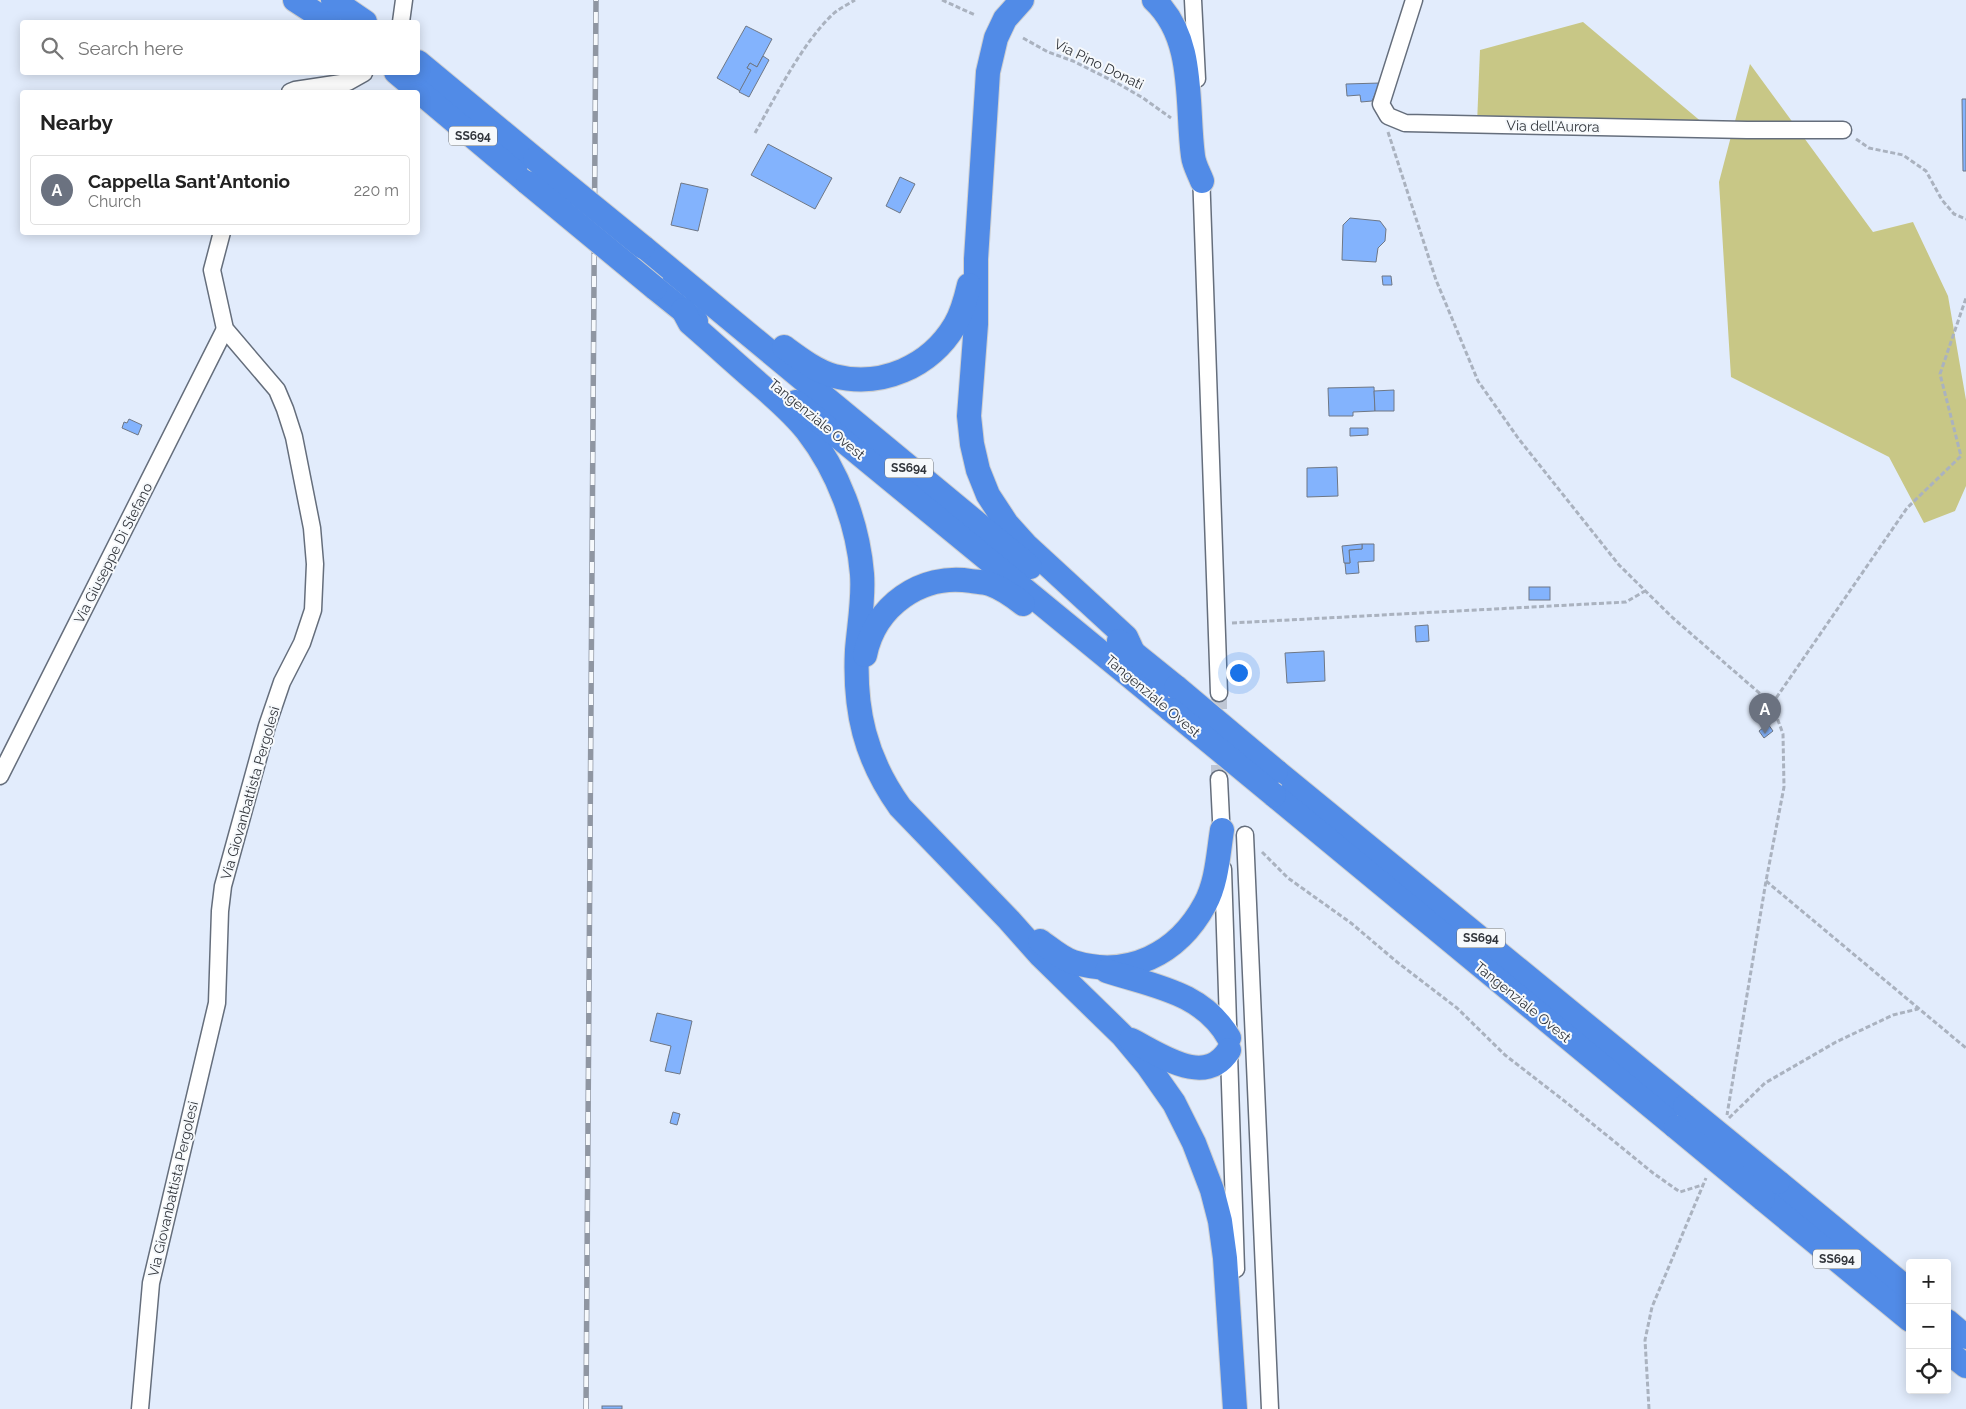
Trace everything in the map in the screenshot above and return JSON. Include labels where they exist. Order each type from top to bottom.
[{"type":"highway","points":[[295,0],[326,20]]},
{"type":"highway","points":[[332,0],[360,19]]},
{"type":"highway","points":[[1022,0],[1006,19],[990,57],[988,72],[976,259],[976,324],[969,416],[972,444],[978,470],[988,494],[1007,524],[1026,545],[1126,637],[1132,650]]},
{"type":"highway","points":[[1154,0],[1166,11],[1178,32],[1184,56],[1193,158],[1202,182]]},
{"type":"highway","name":"Tangenziale Ovest","points":[[422,74],[535,159],[1132,650],[1681,1117]]},
{"type":"highway","name":"Tangenziale Ovest","points":[[422,74],[528,183],[1274,795],[1681,1117],[1771,1191],[1906,1316]]},
{"type":"highway","points":[[662,265],[682,272],[808,364],[832,376],[862,380],[891,376],[918,365],[937,348],[956,325],[976,259]]},
{"type":"highway","points":[[684,310],[690,323],[807,430],[840,488],[858,545],[862,575],[857,690],[864,736],[888,790],[900,807],[1009,920],[1040,956],[1123,1036],[1148,1066],[1174,1103],[1194,1143],[1212,1190],[1220,1221],[1225,1258],[1235,1409]]},
{"type":"highway","points":[[857,690],[867,644],[878,621],[890,607],[909,591],[936,581],[960,579],[989,584],[1014,597],[1143,699],[1171,710]]},
{"type":"highway","points":[[1092,966],[1113,968],[1135,964],[1160,954],[1179,940],[1194,922],[1214,881],[1222,830]]},
{"type":"highway","points":[[1009,920],[1071,961],[1170,990],[1190,1000],[1216,1018],[1229,1044],[1223,1059],[1206,1069],[1193,1068],[1174,1062],[1123,1036]]},
{"type":"highway","name":"Tangenziale Ovest","points":[[1771,1191],[1906,1288]]},
{"type":"highway","points":[[1951,1325],[1966,1337]]},
{"type":"highway","points":[[1951,1354],[1966,1366]]},
{"type":"street","points":[[401,20],[404,0]]},
{"type":"street","points":[[1193,0],[1202,182],[1219,694]]},
{"type":"street","points":[[1388,116],[1381,104],[1414,0]]},
{"type":"street","points":[[295,90],[348,82],[360,75]]},
{"type":"street","name":"Via dell'Aurora","points":[[1388,116],[1405,123],[1738,130],[1843,130]]},
{"type":"street","name":"Via Giovanbattista Pergolesi","points":[[140,1409],[151,1283],[217,1003],[220,912],[223,886],[267,726],[282,682],[302,643],[313,610],[315,564],[312,528],[294,437],[286,409],[277,390],[225,329],[212,270],[221,235]]},
{"type":"street","name":"Via Giuseppe Di Stefano","points":[[0,776],[225,329]]},
{"type":"street","points":[[1219,779],[1241,1409]]},
{"type":"street","points":[[1245,836],[1270,1409]]},
{"type":"path","points":[[755,133],[780,87],[811,40],[832,14],[855,0]]},
{"type":"path","points":[[942,0],[975,16]]},
{"type":"path","name":"Via Pino Donati","points":[[1023,38],[1048,52],[1073,61],[1117,82],[1143,98],[1168,117],[1190,125]]},
{"type":"path","points":[[1388,116],[1389,136],[1436,280],[1478,381],[1524,446],[1619,565],[1673,618],[1772,704],[1782,734],[1784,787],[1766,880],[1729,1110],[1725,1123],[1765,1083],[1836,1042],[1893,1015],[1919,1008]]},
{"type":"path","points":[[1843,130],[1869,148],[1903,154],[1926,171],[1942,200],[1954,214],[1966,219]]},
{"type":"path","points":[[1772,704],[1836,614],[1907,508],[1961,456],[1940,374],[1966,298]]},
{"type":"path","points":[[1216,624],[1626,602],[1645,591]]},
{"type":"path","points":[[1245,836],[1288,878],[1351,923],[1397,962],[1458,1008],[1505,1055],[1653,1173],[1680,1192],[1703,1185]]},
{"type":"path","points":[[1766,880],[1966,1048]]},
{"type":"path","points":[[1649,1409],[1645,1340],[1652,1307],[1708,1173]]},
{"type":"shaded area","points":[[1583,22],[1710,129],[1477,124],[1480,50]]},
{"type":"shaded area","points":[[1750,64],[1873,232],[1913,222],[1948,296],[1966,400],[1966,486],[1955,511],[1924,523],[1889,457],[1731,377],[1719,182]]},
{"type":"building","points":[[746,26],[772,39],[757,67],[750,63],[747,68],[751,70],[740,91],[717,78]]},
{"type":"building","points":[[763,56],[769,60],[749,97],[739,92],[751,70],[747,68],[750,63],[757,67]]},
{"type":"building","points":[[1380,83],[1372,101],[1361,102],[1360,95],[1347,96],[1346,84]]},
{"type":"building","points":[[1962,99],[1966,99],[1966,171],[1963,171]]},
{"type":"building","points":[[768,144],[832,178],[815,209],[751,175]]},
{"type":"building","points":[[900,177],[915,184],[900,213],[886,206]]},
{"type":"building","points":[[681,183],[708,189],[698,231],[671,225]]},
{"type":"building","points":[[1350,218],[1380,221],[1386,229],[1385,241],[1378,248],[1376,262],[1342,260],[1343,225]]},
{"type":"building","points":[[1382,276],[1391,276],[1392,285],[1383,285]]},
{"type":"building","points":[[1374,387],[1375,411],[1353,412],[1353,416],[1329,416],[1328,388]]},
{"type":"building","points":[[1394,390],[1394,411],[1375,411],[1374,391]]},
{"type":"building","points":[[129,419],[142,425],[138,435],[122,428],[124,422],[127,423]]},
{"type":"building","points":[[1350,428],[1368,428],[1368,435],[1350,436]]},
{"type":"building","points":[[1337,467],[1338,496],[1307,497],[1307,468]]},
{"type":"building","points":[[1362,544],[1374,544],[1374,561],[1358,562],[1359,573],[1346,574],[1345,563],[1350,563],[1349,550],[1362,549]]},
{"type":"building","points":[[1362,544],[1362,549],[1349,550],[1350,563],[1344,563],[1342,546]]},
{"type":"building","points":[[1529,587],[1550,587],[1550,600],[1529,600]]},
{"type":"building","points":[[1428,625],[1429,641],[1416,642],[1415,626]]},
{"type":"building","points":[[1324,651],[1325,681],[1287,683],[1285,653]]},
{"type":"building","points":[[1768,724],[1773,731],[1764,738],[1759,731]]},
{"type":"building","points":[[657,1013],[692,1021],[680,1074],[665,1071],[671,1046],[650,1041]]},
{"type":"building","points":[[673,1112],[680,1114],[677,1125],[670,1123]]},
{"type":"building","points":[[602,1406],[622,1406],[622,1409],[602,1409]]},
{"type":"tunnel","points":[[1219,693],[1219,779]]},
{"type":"railway","points":[[586,1409],[596,0]]},
{"type":"place","name":"Cappella Sant'Antonio","points":[[1765,734]]}]
